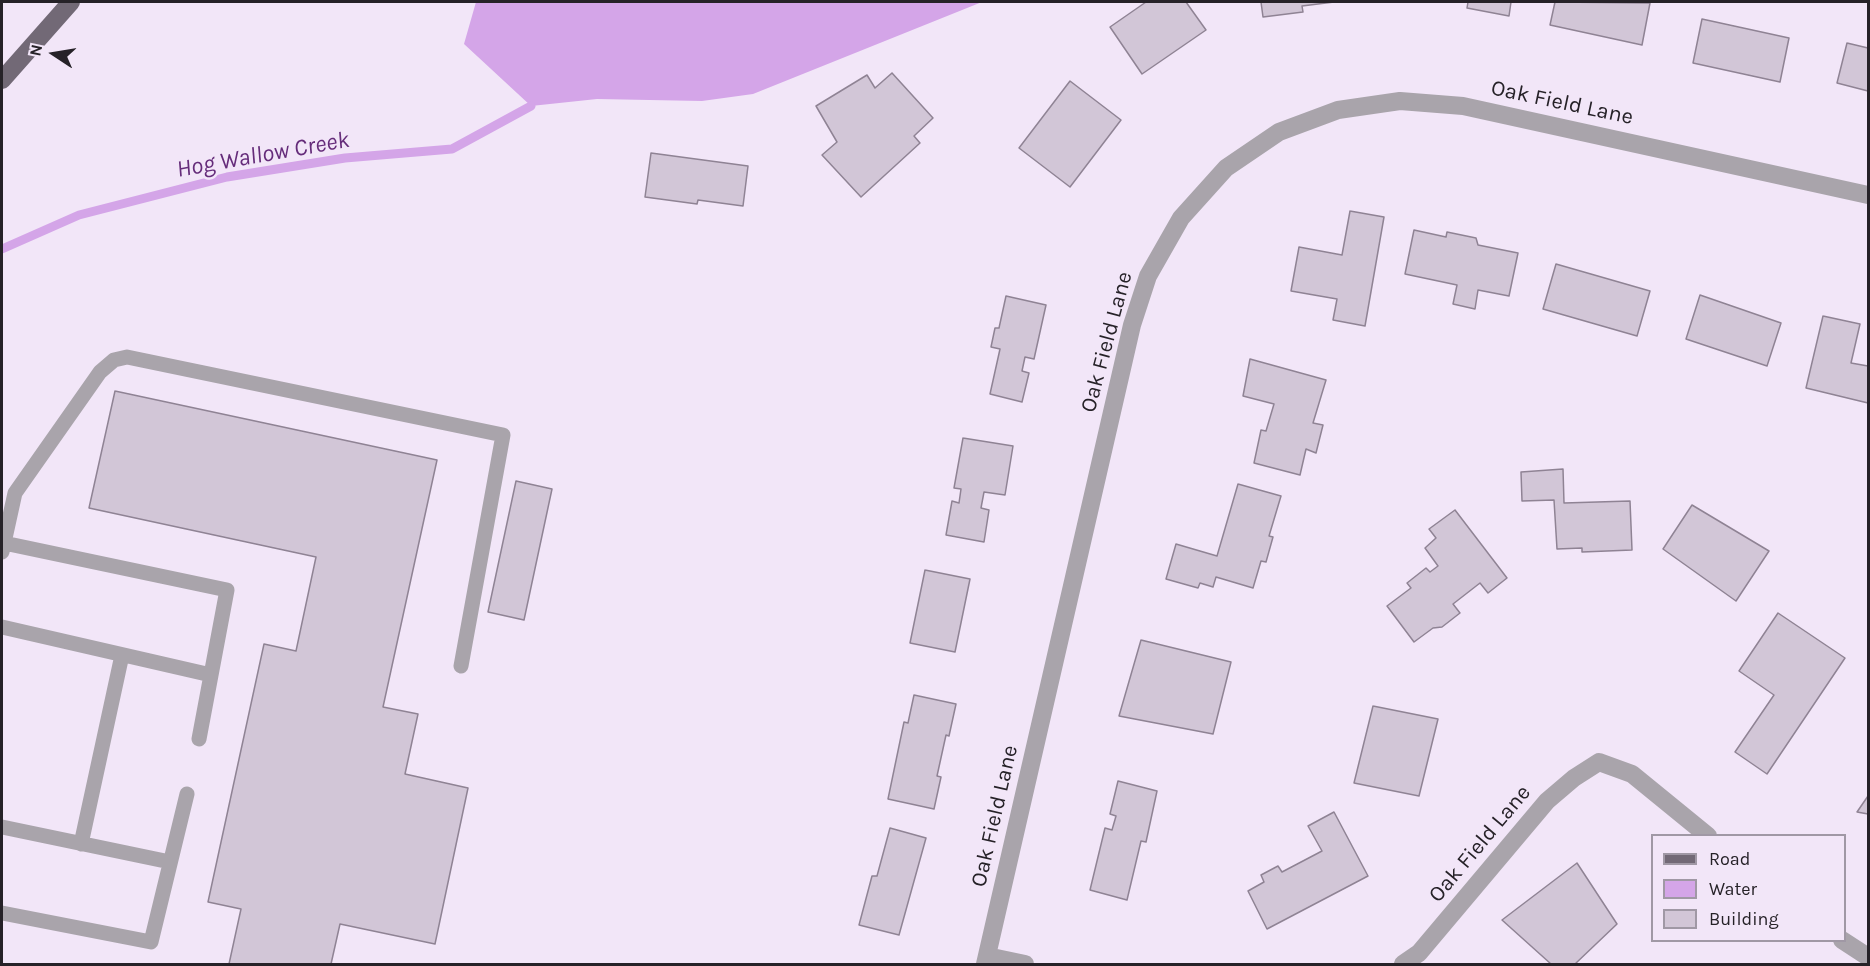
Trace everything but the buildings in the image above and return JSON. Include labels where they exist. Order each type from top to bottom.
[{"type":"main road","points":[[2,80],[71,2]]},
{"type":"street","name":"Oak Field Lane","points":[[1025,964],[986,960],[1132,325],[1148,276],[1181,218],[1226,168],[1279,132],[1338,110],[1400,101],[1463,106],[1869,195]]},
{"type":"street","name":"Oak Field Lane","points":[[1403,964],[1419,953],[1547,801],[1574,778],[1599,762],[1632,774],[1706,834]]},
{"type":"street","points":[[1845,942],[1869,957]]},
{"type":"lane","points":[[200,739],[227,590],[3,548],[15,493],[100,372],[114,360],[127,357],[503,435],[461,666]]},
{"type":"lane","points":[[2,627],[211,675]]},
{"type":"lane","points":[[81,844],[123,655]]},
{"type":"lane","points":[[2,913],[151,942],[187,794]]},
{"type":"lane","points":[[2,827],[170,862]]},
{"type":"water","points":[[476,2],[982,2],[753,94],[702,101],[597,99],[531,106],[464,44]]},
{"type":"waterway","name":"Hog Wallow Creek","points":[[2,249],[79,215],[227,177],[345,158],[452,149],[531,106]]}]
